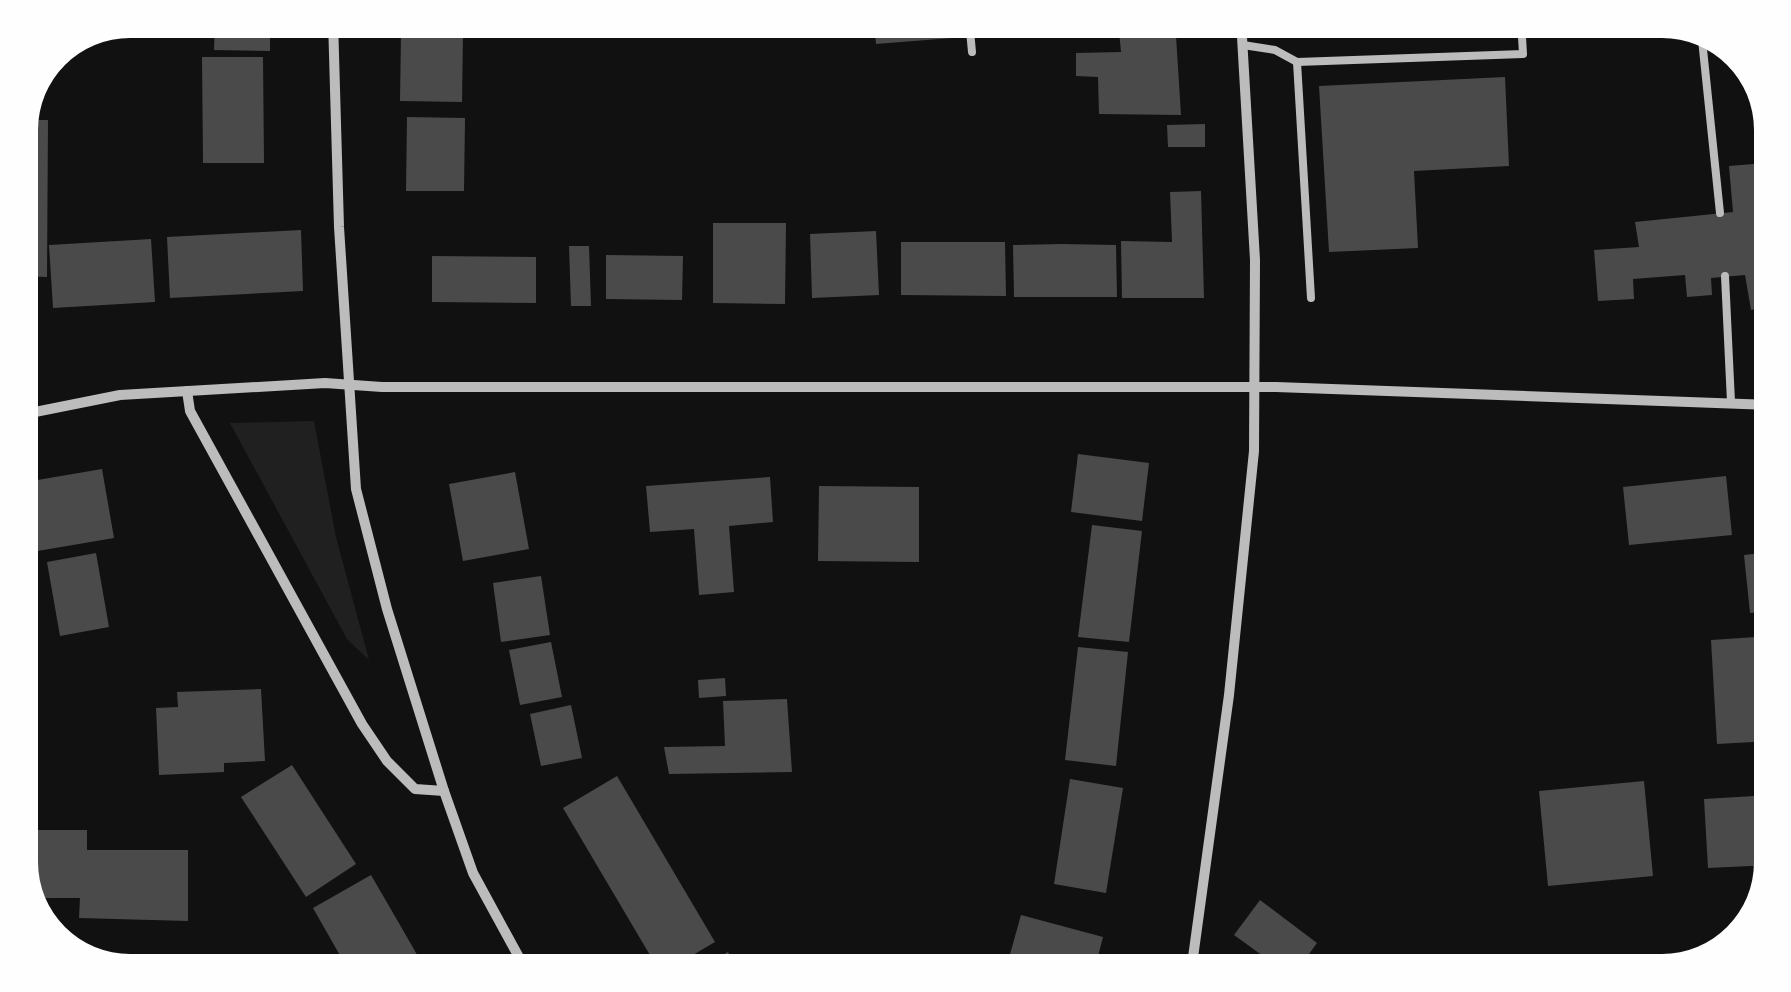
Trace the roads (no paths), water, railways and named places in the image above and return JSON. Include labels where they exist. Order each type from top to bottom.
[{"type":"street","points":[[334,38],[356,489],[387,609],[444,791],[473,873],[516,954]]},
{"type":"street","points":[[1193,954],[1229,695],[1257,388],[1243,38]]},
{"type":"street","points":[[38,412],[120,396],[325,383],[1257,388],[1753,404]]},
{"type":"street","points":[[186,391],[190,411],[362,724],[388,762],[415,789],[444,791]]},
{"type":"lane","points":[[971,38],[972,52]]},
{"type":"lane","points":[[1244,46],[1275,50],[1297,62],[1523,54],[1523,38]]},
{"type":"lane","points":[[1703,47],[1720,213]]},
{"type":"lane","points":[[1297,62],[1312,298]]},
{"type":"lane","points":[[1725,276],[1730,402]]}]
